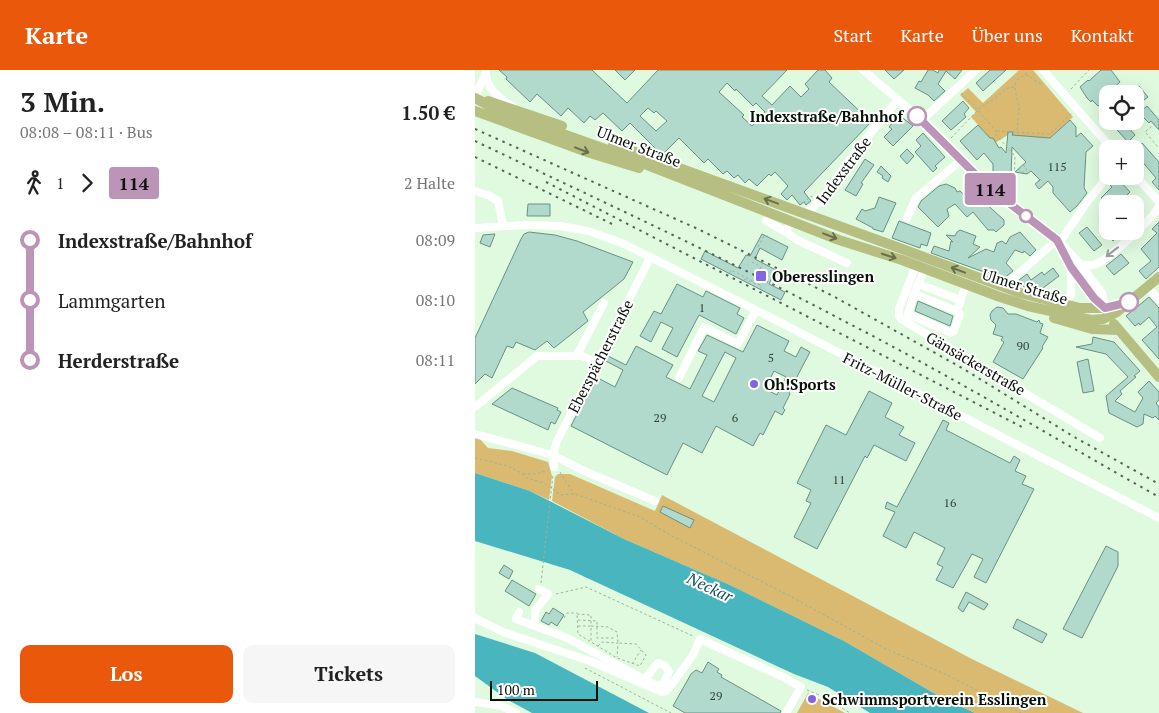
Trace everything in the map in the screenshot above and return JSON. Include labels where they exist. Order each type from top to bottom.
[{"type":"main road","name":"Ulmer Straße","points":[[475,98],[521,111],[803,208],[816,218],[1003,287],[1058,304],[1107,312],[1091,320],[1028,306],[921,266],[846,242],[619,154],[499,111],[475,98]]},
{"type":"main road","points":[[475,112],[616,161],[670,174]]},
{"type":"main road","name":"Ulmer Straße","points":[[792,221],[816,218]]},
{"type":"main road","points":[[1159,277],[1128,303],[1107,312],[1118,330],[1159,377]]},
{"type":"main road","points":[[1028,306],[1047,316],[1073,324],[1092,329],[1118,330]]},
{"type":"street","points":[[863,70],[922,120],[994,193],[1059,241],[1080,264],[1102,293],[1107,312]]},
{"type":"street","points":[[922,120],[976,70]]},
{"type":"street","points":[[1043,70],[1104,140]]},
{"type":"street","points":[[475,98],[486,71]]},
{"type":"street","name":"Ulmer Straße","points":[[486,71],[487,83],[493,92],[521,111]]},
{"type":"street","name":"Indexstraße","points":[[803,208],[813,208],[855,152],[898,100]]},
{"type":"street","points":[[907,218],[916,198],[961,160]]},
{"type":"street","points":[[1003,287],[1059,241],[1101,185]]},
{"type":"street","points":[[1144,185],[1159,202]]},
{"type":"street","points":[[475,191],[490,196],[497,201],[503,226]]},
{"type":"street","points":[[1080,264],[1089,266],[1099,262],[1140,228],[1159,206]]},
{"type":"street","points":[[765,221],[797,240],[847,263]]},
{"type":"street","points":[[786,232],[792,221]]},
{"type":"street","points":[[475,228],[547,225],[573,228],[604,236],[649,257]]},
{"type":"street","points":[[1059,241],[1071,267],[1107,312]]},
{"type":"street","name":"Fritz-Müller-Straße","points":[[649,257],[756,310],[1159,518]]},
{"type":"street","name":"Eberspächerstraße","points":[[553,454],[557,441],[649,257]]},
{"type":"street","points":[[914,294],[957,311],[960,314],[954,331],[949,333],[908,314],[914,294],[919,284],[921,266]]},
{"type":"street","name":"Gänsäckerstraße","points":[[921,266],[899,309],[899,316],[903,321],[1100,438]]},
{"type":"street","points":[[1058,304],[1071,295],[1071,267]]},
{"type":"street","points":[[919,284],[960,300]]},
{"type":"street","points":[[957,311],[966,284]]},
{"type":"street","points":[[1148,287],[1159,300]]},
{"type":"street","points":[[577,356],[605,303]]},
{"type":"street","points":[[679,378],[704,327],[739,344],[756,310]]},
{"type":"street","points":[[475,408],[537,356],[585,356],[597,363]]},
{"type":"street","points":[[475,434],[553,454],[582,470],[655,501]]},
{"type":"street","points":[[553,454],[554,467]]},
{"type":"street","points":[[535,625],[535,611],[548,594],[539,589]]},
{"type":"street","points":[[519,612],[516,619],[567,638],[647,683],[659,692],[666,691],[685,667],[700,640],[758,665],[801,687],[787,713]]},
{"type":"street","points":[[475,618],[503,632],[647,683]]},
{"type":"street","points":[[475,702],[502,706],[516,713]]},
{"type":"path","points":[[1017,132],[1019,109],[1014,87],[1017,80],[1026,74],[1027,70]]},
{"type":"path","points":[[1070,90],[1089,70]]},
{"type":"path","points":[[1026,74],[1037,83],[1046,84]]},
{"type":"path","points":[[951,139],[983,105],[995,98],[1006,88],[1014,87]]},
{"type":"path","points":[[957,88],[996,131],[996,135],[1015,156],[1014,181],[1017,200]]},
{"type":"path","points":[[996,131],[1050,134],[1077,109]]},
{"type":"path","points":[[1159,120],[1145,132],[1159,148]]},
{"type":"path","points":[[803,208],[810,197]]},
{"type":"path","points":[[758,247],[764,236],[768,235]]},
{"type":"path","points":[[752,262],[761,268],[763,263]]},
{"type":"path","points":[[730,274],[731,270],[753,281]]},
{"type":"path","points":[[751,285],[755,277]]},
{"type":"path","points":[[744,279],[762,286],[760,289]]},
{"type":"path","points":[[475,458],[502,464],[523,474],[527,478],[544,484],[557,494],[567,496],[575,494],[640,517],[673,536],[788,594],[889,650],[961,682],[1021,713]]},
{"type":"path","points":[[523,474],[541,473],[554,467],[561,472],[575,494]]},
{"type":"path","points":[[541,576],[553,476]]},
{"type":"path","points":[[548,594],[557,594],[585,587],[700,640]]},
{"type":"path","points":[[564,618],[567,613],[589,614],[591,616],[591,642]]},
{"type":"path","points":[[577,614],[578,634],[617,658],[640,666],[646,655],[635,643],[603,642],[598,646]]},
{"type":"path","points":[[577,620],[597,620],[597,638],[615,638]]},
{"type":"path","points":[[577,626],[610,627],[617,632],[617,658]]},
{"type":"path","points":[[632,664],[641,650]]},
{"type":"path","points":[[583,667],[671,713]]},
{"type":"path","points":[[801,687],[824,697],[851,713]]},
{"type":"shaded area","points":[[1019,70],[1033,70],[1073,117],[1050,138],[1008,135],[995,143],[993,138],[990,138],[971,117],[976,112],[960,95],[968,88],[983,103]]},
{"type":"shaded area","points":[[475,437],[479,438],[488,448],[512,451],[548,462],[552,476],[549,500],[530,491],[475,473]]},
{"type":"shaded area","points":[[558,474],[570,474],[655,511],[662,495],[972,659],[1083,713],[975,713],[944,699],[844,641],[730,585],[624,539],[552,501],[555,477]]},
{"type":"shaded area","name":"Schwimmsportverein Esslingen","points":[[808,693],[845,713],[797,713]]},
{"type":"water","name":"Neckar","points":[[475,473],[530,491],[624,539],[730,585],[844,641],[944,699],[975,713],[870,713],[828,687],[794,674],[570,570],[475,541]]},
{"type":"water","points":[[475,634],[535,653],[649,713],[532,713],[508,700],[475,676]]},
{"type":"building","points":[[499,70],[592,70],[627,103],[658,70],[787,70],[762,96],[772,105],[790,86],[801,97],[809,89],[805,84],[818,70],[825,70],[832,78],[829,82],[871,122],[804,192],[811,201],[806,205],[804,202],[800,205],[792,195],[787,200],[781,194],[788,186],[775,172],[771,176],[769,174],[757,186],[749,179],[745,183],[738,175],[734,178],[727,171],[723,174],[708,159],[704,163],[679,138],[662,155],[630,123],[622,131],[603,113],[595,120],[590,116],[584,123],[568,108],[561,116],[537,94],[530,102],[506,79],[507,77]],"holes":[[[727,83],[753,106],[756,103],[765,112],[752,126],[742,117],[744,115],[719,92]],[[648,108],[654,113],[656,111],[667,121],[656,131],[640,116]]]},
{"type":"building","points":[[615,70],[635,70],[625,80]]},
{"type":"building","points":[[885,70],[904,70],[894,79]]},
{"type":"building","points":[[928,70],[938,73],[939,70],[962,70],[955,79],[946,71],[938,84],[945,91],[934,101],[928,95],[915,88]]},
{"type":"building","points":[[990,70],[1006,70],[983,91],[976,83]]},
{"type":"building","points":[[1101,70],[1111,70],[1120,82],[1117,85],[1099,85],[1098,106],[1087,98],[1080,87]]},
{"type":"building","points":[[1144,92],[1148,97],[1144,100]]},
{"type":"building","points":[[963,101],[969,108],[964,114],[966,117],[951,130],[942,121]]},
{"type":"building","points":[[1147,106],[1159,120],[1159,130],[1151,121],[1149,123],[1144,118],[1144,109]]},
{"type":"building","points":[[899,115],[913,126],[893,146],[884,137],[892,129],[889,127]]},
{"type":"building","points":[[1070,120],[1076,127],[1076,137],[1081,133],[1093,146],[1086,152],[1084,188],[1087,193],[1070,212],[1053,193],[1053,187],[1048,181],[1039,189],[1035,184],[1040,180],[1031,171],[1027,174],[1015,172],[1026,162],[1012,147],[1011,178],[1006,177],[998,184],[993,177],[993,164],[984,153],[977,160],[960,141],[978,125],[1006,153],[1008,132],[1013,132],[1012,135],[1050,138]]},
{"type":"building","points":[[1117,130],[1131,130],[1135,135],[1130,140],[1126,140]]},
{"type":"building","points":[[923,133],[945,157],[935,166],[937,168],[933,172],[915,152],[921,146],[916,140]]},
{"type":"building","points":[[1144,145],[1159,162],[1159,190],[1152,182],[1156,178],[1144,164]]},
{"type":"building","points":[[907,149],[914,156],[907,164],[900,156]]},
{"type":"building","points":[[865,159],[874,165],[861,183],[863,184],[856,196],[845,190]]},
{"type":"building","points":[[881,166],[891,176],[888,182],[877,172]]},
{"type":"building","points":[[946,184],[955,188],[957,192],[960,191],[975,205],[979,201],[983,201],[1004,220],[1004,225],[996,232],[988,230],[973,212],[967,217],[955,204],[947,209],[949,216],[938,227],[918,207],[921,201],[939,186]]},
{"type":"building","points":[[1110,185],[1124,185],[1130,192],[1127,195],[1104,195],[1112,187]]},
{"type":"building","points":[[879,197],[896,203],[883,232],[873,229],[856,219],[862,209],[865,211],[875,208]]},
{"type":"building","points":[[528,204],[550,204],[550,216],[527,216]]},
{"type":"building","points":[[899,221],[931,233],[927,246],[921,244],[920,248],[892,238]]},
{"type":"building","points":[[1159,222],[1159,267],[1146,279],[1139,271],[1151,261],[1141,249],[1157,233],[1152,229]]},
{"type":"building","points":[[1087,227],[1102,245],[1094,251],[1079,233]]},
{"type":"building","points":[[960,230],[976,236],[973,244],[980,247],[968,258],[986,249],[994,252],[997,243],[1002,241],[1006,244],[1010,237],[1020,232],[1036,250],[1030,256],[1024,251],[1023,253],[1015,250],[1006,263],[1013,271],[1003,279],[999,278],[992,270],[987,273],[931,253],[934,246],[949,251],[951,241],[953,242],[946,235],[955,236]]},
{"type":"building","points":[[529,232],[555,235],[577,241],[633,262],[624,279],[583,312],[588,321],[554,348],[547,341],[535,350],[516,342],[513,348],[507,346],[492,378],[485,374],[475,384],[475,338],[521,239],[524,234]]},
{"type":"building","points":[[495,234],[490,247],[480,243],[483,235]]},
{"type":"building","points":[[762,234],[788,247],[782,260],[760,248],[755,259],[776,270],[769,284],[785,292],[781,300],[701,259],[705,251],[738,268],[746,255],[750,256]]},
{"type":"building","points":[[1121,254],[1129,263],[1114,275],[1106,266]]},
{"type":"building","points":[[1053,268],[1059,276],[1039,291],[1035,290],[1031,284],[1027,288],[1024,287],[1019,280],[1027,274],[1031,280],[1042,272],[1044,275]]},
{"type":"building","points":[[677,284],[703,297],[706,291],[740,308],[737,314],[744,318],[736,334],[699,315],[677,357],[662,349],[673,328],[661,322],[651,342],[640,336],[654,311],[661,314]]},
{"type":"building","points":[[1149,297],[1159,308],[1159,359],[1142,340],[1157,327],[1149,317],[1140,325],[1139,323],[1135,326],[1126,316]]},
{"type":"building","points":[[918,301],[953,316],[950,326],[915,311]]},
{"type":"building","points":[[997,307],[1003,308],[1008,314],[1016,314],[1037,322],[1039,320],[1043,324],[1040,333],[1048,337],[1023,379],[993,362],[1004,342],[1001,340],[1003,337],[993,334],[996,325],[991,320],[990,315]]},
{"type":"building","points":[[757,325],[789,341],[784,351],[796,357],[801,347],[810,352],[789,392],[790,394],[783,408],[785,410],[782,415],[775,411],[763,435],[760,433],[753,446],[716,426],[702,453],[683,443],[667,475],[571,426],[596,377],[615,387],[623,370],[604,360],[608,356],[626,365],[636,346],[673,365],[666,377],[690,389],[707,355],[698,351],[707,335],[743,352]],"holes":[[[725,352],[736,358],[714,402],[702,396]],[[774,371],[786,377],[777,395],[765,389]]]},
{"type":"building","points":[[1093,337],[1114,342],[1140,371],[1120,391],[1122,394],[1115,401],[1135,412],[1143,398],[1138,392],[1149,381],[1159,392],[1159,400],[1156,403],[1159,407],[1159,420],[1155,416],[1153,418],[1144,414],[1143,424],[1137,427],[1109,413],[1106,396],[1128,377],[1106,354],[1076,347],[1092,344]]},
{"type":"building","points":[[1088,359],[1094,391],[1083,393],[1077,362]]},
{"type":"building","points":[[512,388],[558,408],[557,410],[561,412],[555,424],[551,422],[548,430],[492,404]]},
{"type":"building","points":[[869,391],[892,403],[885,417],[904,427],[899,435],[915,443],[906,461],[874,445],[867,458],[865,456],[817,549],[794,537],[811,503],[806,501],[811,490],[797,483],[826,425],[846,435]]},
{"type":"building","points":[[943,420],[949,423],[946,430],[1010,463],[1014,456],[1020,460],[1015,471],[1026,476],[1022,484],[1034,489],[986,583],[974,577],[983,559],[972,554],[953,588],[936,580],[943,567],[937,564],[945,548],[914,532],[906,548],[883,536],[895,512],[885,508],[887,502],[897,507]]},
{"type":"building","points":[[663,506],[694,520],[690,528],[660,512]]},
{"type":"building","points":[[1106,546],[1118,552],[1118,566],[1082,638],[1063,629]]},
{"type":"building","points":[[504,565],[513,571],[509,579],[499,573]]},
{"type":"building","points":[[512,580],[536,594],[529,606],[505,591]]},
{"type":"building","points":[[966,592],[988,604],[984,610],[969,602],[963,612],[958,608]]},
{"type":"building","points":[[553,608],[564,615],[557,626],[551,622],[549,625],[541,621],[546,612],[549,614]]},
{"type":"building","points":[[1017,619],[1047,634],[1042,643],[1013,628]]},
{"type":"building","points":[[708,662],[719,669],[717,672],[722,675],[721,677],[781,711],[780,713],[685,713],[673,706],[691,674],[696,670],[702,673]]},
{"type":"railway","points":[[475,129],[698,229],[833,296],[962,368],[1076,438],[1159,484]]},
{"type":"railway","points":[[475,141],[661,229],[798,297],[924,363],[1159,497]]},
{"type":"railway","points":[[475,157],[612,224]]},
{"type":"railway","points":[[546,182],[1022,427]]},
{"type":"bus line","name":"114","points":[[917,116],[994,193],[1057,240],[1071,267],[1094,298],[1105,308],[1129,302]]},
{"type":"place","name":"Indexstraße/Bahnhof","points":[[917,116]]},
{"type":"place","name":"Oberesslingen","points":[[761,276]]},
{"type":"place","name":"Oh!Sports","points":[[754,384]]},
{"type":"place","name":"Schwimmsportverein Esslingen","points":[[812,699]]}]
